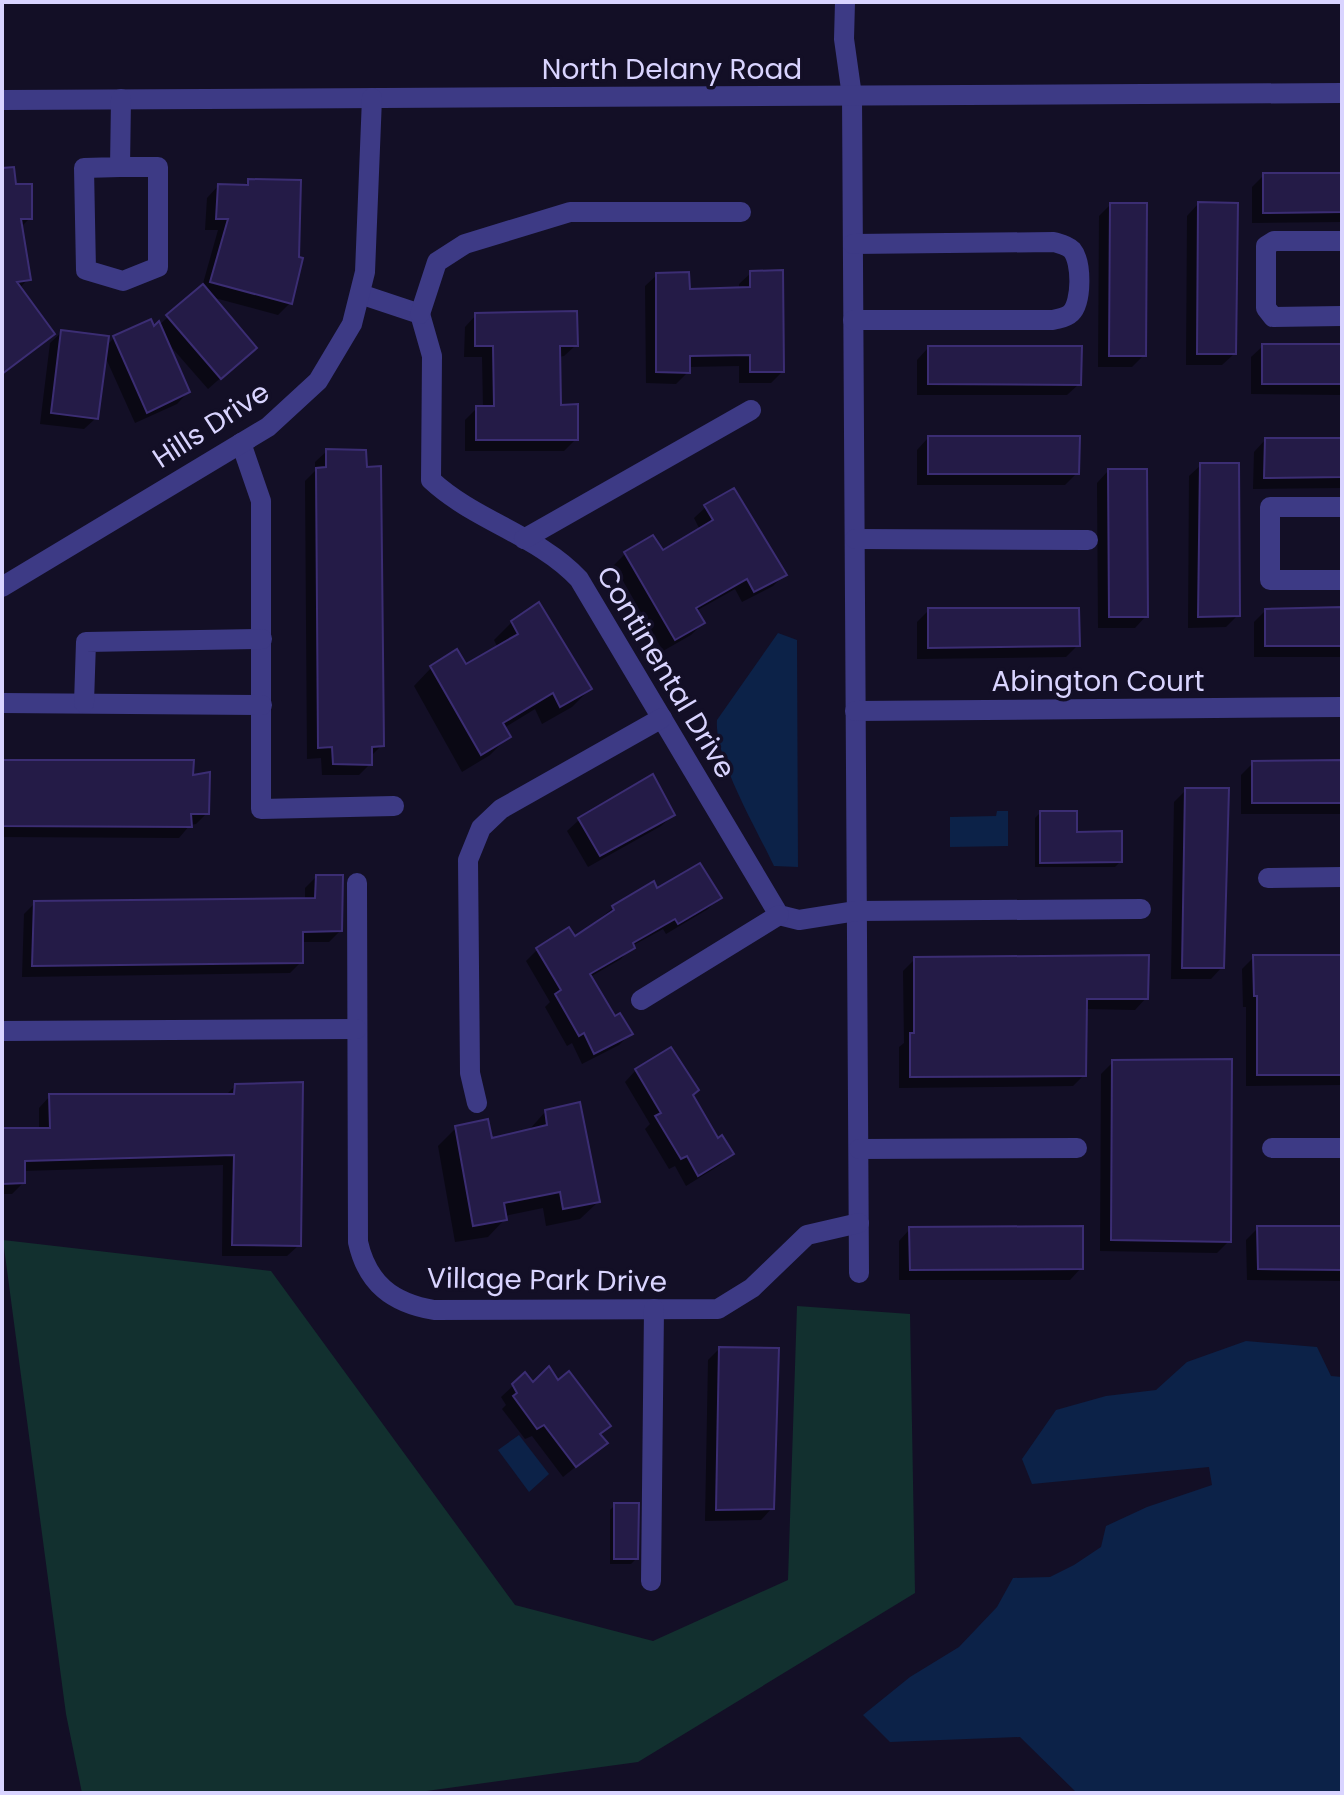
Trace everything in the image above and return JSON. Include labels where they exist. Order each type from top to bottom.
[{"type":"street","points":[[845,2],[844,39],[852,96],[859,1273]]},
{"type":"street","name":"North Delany Road","points":[[2,100],[1342,93]]},
{"type":"street","name":"Hills Drive","points":[[2,587],[268,427],[318,381],[352,324],[365,272],[372,98]]},
{"type":"street","points":[[120,167],[121,99]]},
{"type":"street","points":[[120,167],[158,167],[158,267],[123,281],[86,270],[84,168],[120,167]]},
{"type":"street","points":[[360,294],[420,314],[437,262],[465,244],[570,212],[741,212]]},
{"type":"street","points":[[1342,241],[1274,241],[1266,246],[1266,308],[1273,317],[1342,316]]},
{"type":"street","points":[[853,244],[1054,242],[1069,248],[1075,255],[1078,294],[1076,306],[1070,315],[1053,320],[853,320]]},
{"type":"street","name":"Continental Drive","points":[[420,314],[432,356],[431,480],[451,498],[560,559],[579,579],[779,915]]},
{"type":"street","points":[[524,539],[751,410]]},
{"type":"street","points":[[241,443],[261,501],[261,809],[394,806]]},
{"type":"street","points":[[1342,507],[1270,507],[1270,580],[1342,580]]},
{"type":"street","points":[[855,539],[1088,540]]},
{"type":"street","points":[[84,703],[86,642],[262,639]]},
{"type":"street","points":[[2,703],[262,705]]},
{"type":"street","name":"Abington Court","points":[[855,711],[1342,707]]},
{"type":"street","points":[[477,1103],[470,1073],[468,860],[481,828],[501,809],[662,718]]},
{"type":"street","points":[[1268,878],[1342,877]]},
{"type":"street","name":"Village Park Drive","points":[[357,883],[358,1242],[363,1263],[375,1281],[409,1306],[434,1310],[718,1309],[752,1288],[807,1235],[859,1223]]},
{"type":"street","points":[[641,1000],[779,915],[799,920],[856,911],[1141,909]]},
{"type":"street","points":[[2,1031],[357,1029]]},
{"type":"street","points":[[859,1149],[1077,1148]]},
{"type":"street","points":[[1272,1148],[1342,1148]]},
{"type":"street","points":[[651,1581],[654,1309]]},
{"type":"green space","points":[[3,1240],[271,1271],[515,1605],[653,1641],[788,1580],[797,1306],[910,1314],[915,1593],[638,1762],[412,1793],[82,1793],[66,1714]]},
{"type":"water","points":[[778,633],[797,640],[798,867],[774,866],[729,773],[718,735],[717,720]]},
{"type":"water","points":[[997,811],[1008,811],[1008,846],[950,847],[950,817],[996,816]]},
{"type":"water","points":[[1246,1341],[1317,1347],[1331,1376],[1342,1377],[1342,1793],[1077,1793],[1020,1737],[890,1742],[863,1715],[910,1677],[959,1647],[997,1607],[1013,1578],[1050,1577],[1101,1547],[1106,1526],[1147,1507],[1212,1485],[1209,1467],[1032,1484],[1022,1459],[1056,1410],[1106,1396],[1156,1390],[1187,1362]]},
{"type":"water","points":[[519,1435],[549,1474],[529,1492],[498,1450]]},
{"type":"building","points":[[14,167],[16,184],[32,184],[32,219],[21,219],[31,280],[17,282],[55,334],[2,374],[2,168]]},
{"type":"building","points":[[1263,173],[1342,173],[1342,212],[1263,213]]},
{"type":"building","points":[[248,179],[301,180],[299,257],[303,258],[292,304],[210,282],[228,219],[216,219],[218,184],[248,185]]},
{"type":"building","points":[[1198,202],[1238,203],[1236,354],[1197,354]]},
{"type":"building","points":[[1110,203],[1147,203],[1146,356],[1109,356]]},
{"type":"building","points":[[783,270],[784,372],[750,372],[750,355],[690,356],[690,373],[656,372],[656,273],[689,272],[690,289],[750,287],[750,271]]},
{"type":"building","points":[[203,284],[257,348],[221,379],[166,315]]},
{"type":"building","points":[[577,311],[578,346],[560,346],[561,405],[578,404],[578,440],[476,440],[476,406],[494,406],[493,346],[475,346],[475,313]]},
{"type":"building","points":[[151,319],[154,326],[159,321],[190,392],[147,413],[113,336]]},
{"type":"building","points":[[61,330],[109,336],[98,419],[51,413]]},
{"type":"building","points":[[1262,344],[1342,344],[1342,384],[1262,384]]},
{"type":"building","points":[[928,346],[1082,346],[1081,385],[928,384]]},
{"type":"building","points":[[928,436],[1080,436],[1079,474],[928,474]]},
{"type":"building","points":[[1265,438],[1342,438],[1342,477],[1264,478]]},
{"type":"building","points":[[326,449],[366,450],[367,467],[381,466],[384,746],[372,747],[372,765],[333,764],[332,747],[318,748],[316,468],[326,467]]},
{"type":"building","points":[[1200,463],[1239,463],[1240,616],[1198,617]]},
{"type":"building","points":[[1108,469],[1147,469],[1148,617],[1109,617]]},
{"type":"building","points":[[734,488],[787,575],[754,592],[747,579],[696,608],[705,623],[675,640],[624,552],[653,535],[663,550],[713,520],[704,505]]},
{"type":"building","points":[[539,602],[592,689],[560,707],[553,693],[503,723],[511,737],[481,755],[430,666],[457,649],[466,664],[518,634],[511,621]]},
{"type":"building","points":[[1342,607],[1342,646],[1265,646],[1265,609]]},
{"type":"building","points":[[928,608],[1079,608],[1080,646],[928,648]]},
{"type":"building","points":[[2,760],[194,760],[193,775],[210,772],[209,814],[191,814],[192,827],[2,826]]},
{"type":"building","points":[[1342,760],[1342,803],[1252,803],[1252,761]]},
{"type":"building","points":[[653,774],[675,815],[600,856],[578,818]]},
{"type":"building","points":[[1185,788],[1229,788],[1224,968],[1182,968]]},
{"type":"building","points":[[1040,811],[1077,811],[1077,832],[1122,831],[1122,862],[1040,863]]},
{"type":"building","points":[[700,863],[722,898],[678,924],[675,919],[633,943],[635,948],[590,974],[615,1016],[620,1013],[633,1034],[594,1054],[584,1033],[579,1036],[555,994],[561,990],[536,948],[569,927],[575,936],[614,910],[612,906],[654,881],[657,888]]},
{"type":"building","points":[[316,875],[343,875],[342,931],[303,932],[303,963],[32,966],[34,901],[315,898]]},
{"type":"building","points":[[1149,955],[1148,999],[1087,999],[1086,1076],[910,1077],[910,1033],[914,1033],[914,957]]},
{"type":"building","points":[[1253,955],[1342,955],[1342,1075],[1257,1075],[1257,996],[1254,996]]},
{"type":"building","points":[[671,1047],[699,1090],[693,1095],[718,1138],[722,1135],[734,1154],[698,1176],[687,1156],[681,1159],[655,1116],[661,1113],[635,1069]]},
{"type":"building","points":[[1232,1059],[1231,1242],[1111,1240],[1112,1060]]},
{"type":"building","points":[[303,1082],[301,1246],[232,1245],[234,1155],[25,1161],[25,1183],[2,1184],[2,1128],[50,1128],[49,1094],[234,1094],[235,1084]]},
{"type":"building","points":[[580,1102],[600,1202],[563,1209],[560,1192],[504,1203],[507,1220],[473,1226],[455,1126],[488,1119],[492,1138],[547,1125],[545,1110]]},
{"type":"building","points":[[1083,1226],[1083,1269],[910,1270],[909,1227]]},
{"type":"building","points":[[1257,1226],[1342,1226],[1342,1270],[1258,1269]]},
{"type":"building","points":[[719,1347],[779,1348],[774,1509],[716,1510]]},
{"type":"building","points":[[549,1366],[558,1380],[569,1371],[611,1426],[600,1434],[608,1443],[576,1467],[544,1425],[537,1429],[513,1396],[517,1393],[512,1384],[525,1372],[533,1382]]},
{"type":"building","points":[[614,1503],[639,1503],[638,1559],[614,1559]]}]
